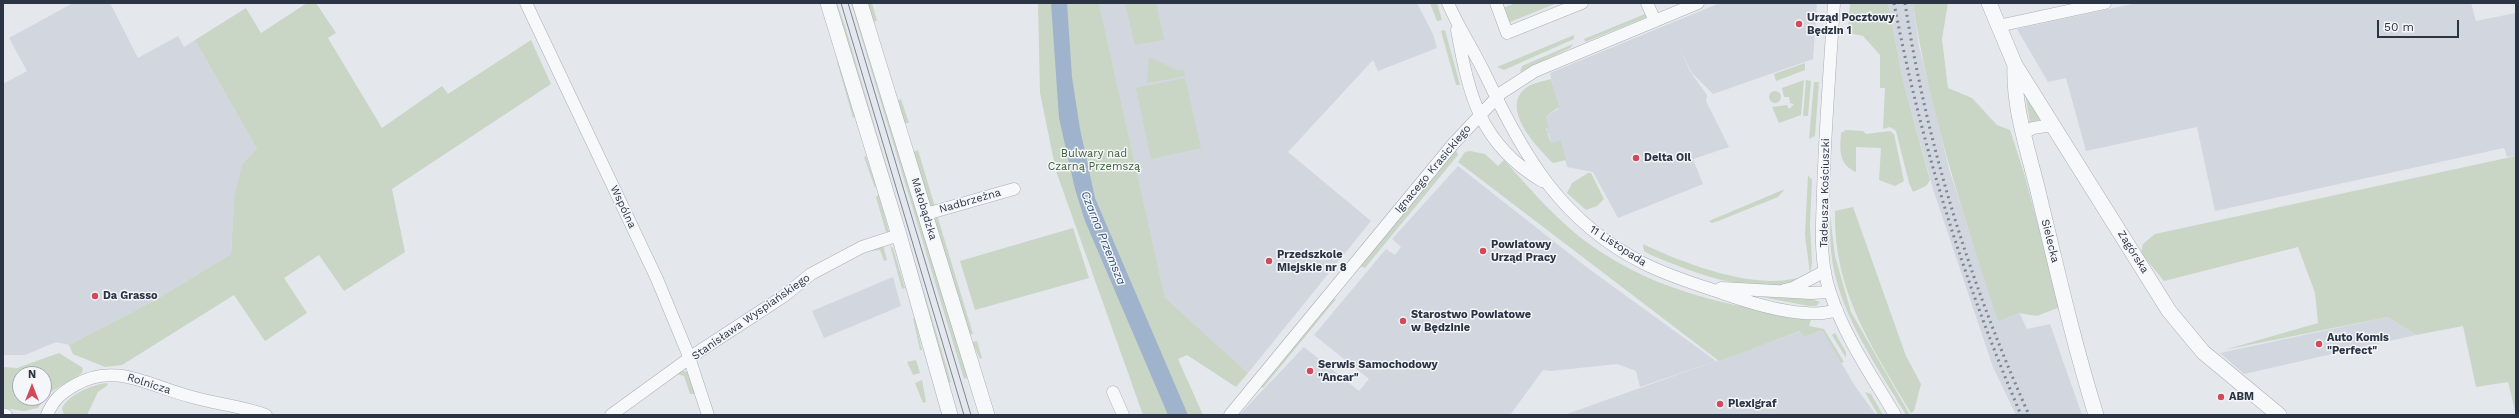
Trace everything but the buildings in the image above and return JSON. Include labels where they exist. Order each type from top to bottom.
[{"type":"street","name":"Wspólna","points":[[526,3],[657,279],[689,360],[708,415]]},
{"type":"street","points":[[828,3],[899,235],[950,415]]},
{"type":"street","name":"Małobądzka","points":[[860,3],[987,415]]},
{"type":"street","name":"11 Listopada","points":[[1448,3],[1455,20],[1482,68],[1516,139],[1546,183],[1588,227],[1627,255],[1661,272],[1705,288],[1749,302],[1813,314],[1824,314],[1837,310]]},
{"type":"street","points":[[1496,3],[1508,33],[1563,6],[1582,3]]},
{"type":"street","points":[[1647,3],[1655,21]]},
{"type":"street","name":"Ignacego Krasickiego","points":[[1230,415],[1479,115],[1496,99],[1534,71],[1698,3]]},
{"type":"street","name":"Tadeusza Kościuszki","points":[[1834,3],[1824,182],[1823,250],[1825,271],[1830,292],[1837,310],[1862,360],[1895,415]]},
{"type":"street","name":"Zagórska","points":[[1989,3],[2015,65],[2169,311],[2191,340],[2231,377],[2278,415]]},
{"type":"street","points":[[1998,26],[2105,3]]},
{"type":"street","name":"11 Listopada","points":[[1455,20],[1468,88],[1479,115],[1502,149],[1521,168],[1546,183]]},
{"type":"street","name":"Sielecka","points":[[2015,65],[2014,85],[2024,133],[2080,364],[2096,415]]},
{"type":"street","points":[[2024,133],[2033,128],[2053,125]]},
{"type":"street","name":"Nadbrzeżna","points":[[926,214],[1014,189]]},
{"type":"street","name":"Stanisława Wyspiańskiego","points":[[611,415],[784,296],[812,274],[862,247],[899,235]]},
{"type":"street","name":"11 Listopada","points":[[1775,292],[1793,288],[1825,271]]},
{"type":"street","name":"11 Listopada","points":[[1705,288],[1775,292],[1830,292]]},
{"type":"street","name":"Rolnicza","points":[[47,415],[53,402],[60,394],[88,378],[104,374],[124,376],[181,394],[253,410],[266,415]]},
{"type":"street","points":[[1113,392],[1124,415]]},
{"type":"shaded area","points":[[73,3],[110,3],[138,58],[178,36],[184,47],[195,40],[257,149],[234,199],[231,254],[157,299],[69,345],[56,342],[25,355],[3,355],[3,84],[27,71],[9,38]]},
{"type":"shaded area","points":[[1099,3],[1417,3],[1433,34],[1437,48],[1378,71],[1373,60],[1288,152],[1371,221],[1248,373],[1165,299]]},
{"type":"shaded area","points":[[1720,3],[1817,3],[1813,59],[1713,94],[1692,73],[1679,47],[1691,73],[1707,95],[1706,101],[1729,147],[1693,159],[1703,184],[1618,218],[1593,172],[1567,167],[1561,141],[1551,143],[1549,134],[1547,133],[1546,116],[1558,109],[1550,73]]},
{"type":"shaded area","points":[[1888,3],[1913,3],[1919,46],[1949,169],[1998,320],[2019,312],[2027,329],[2050,324],[2082,415],[2016,415],[1993,367],[1933,189],[1903,81]]},
{"type":"shaded area","points":[[2137,3],[2471,3],[2476,21],[2516,13],[2516,156],[2507,157],[2504,148],[2215,211],[2197,127],[2086,151],[2066,78],[2048,82],[2017,29]]},
{"type":"shaded area","points":[[1458,166],[1589,269],[1716,361],[1640,387],[1636,371],[1617,364],[1551,371],[1543,370],[1510,415],[1239,415],[1304,347],[1359,391],[1369,379],[1314,335],[1386,249],[1395,255],[1401,247],[1392,239]]},
{"type":"shaded area","points":[[893,277],[901,306],[824,338],[812,311]]},
{"type":"shaded area","name":"Auto Komis \"Perfect\"","points":[[2388,317],[2416,335],[2244,374],[2220,353]]},
{"type":"shaded area","points":[[1822,330],[1855,386],[1876,415],[1564,415],[1801,331],[1804,337]]},
{"type":"green space","points":[[307,3],[316,3],[336,33],[328,38],[382,128],[442,86],[448,94],[531,40],[551,84],[392,189],[405,252],[344,291],[319,255],[284,278],[307,313],[265,341],[234,295],[122,365],[105,367],[73,354],[69,345],[157,299],[231,254],[234,199],[242,165],[257,149],[195,40],[246,8],[261,33]]},
{"type":"green space","points":[[834,3],[837,3],[845,26],[951,382],[947,384]]},
{"type":"green space","points":[[851,3],[854,3],[968,377],[964,379]]},
{"type":"green space","points":[[866,3],[872,3],[877,21],[873,22]]},
{"type":"green space","name":"Bulwary nad Czarną Przemszą","points":[[1038,3],[1099,3],[1165,298],[1248,373],[1236,387],[1187,355],[1178,359],[1203,415],[1143,415],[1056,171],[1040,93]]},
{"type":"green space","points":[[1125,3],[1156,3],[1164,40],[1135,45]]},
{"type":"green space","points":[[1430,3],[1437,3],[1442,20],[1437,21]]},
{"type":"green space","points":[[1516,3],[1557,3],[1510,22],[1503,8]]},
{"type":"green space","points":[[1850,3],[1888,3],[1903,81],[1930,180],[1926,186],[1913,192],[1909,183],[1896,131],[1890,127],[1883,129],[1885,88],[1880,88],[1880,55],[1863,36],[1848,33]]},
{"type":"green space","points":[[1913,3],[1948,3],[1942,39],[1948,88],[1972,98],[1997,125],[2010,130],[2024,173],[2060,307],[2037,316],[2018,313],[1998,321],[1960,203],[1938,124],[1928,84]]},
{"type":"green space","points":[[1645,14],[1647,17],[1585,42],[1584,39]]},
{"type":"green space","points":[[1445,30],[1460,85],[1456,85],[1441,31]]},
{"type":"green space","points":[[1574,35],[1574,39],[1504,70],[1497,67]]},
{"type":"green space","points":[[1573,44],[1570,48],[1520,72],[1522,66]]},
{"type":"green space","points":[[1149,57],[1179,71],[1183,69],[1185,76],[1147,83]]},
{"type":"green space","points":[[838,61],[856,116],[853,118],[837,62]]},
{"type":"green space","points":[[1805,63],[1805,70],[1776,81],[1774,74]]},
{"type":"green space","points":[[1185,78],[1201,148],[1151,159],[1136,88]]},
{"type":"green space","points":[[1551,79],[1559,107],[1546,116],[1548,128],[1546,129],[1551,143],[1561,140],[1566,160],[1553,163],[1539,148],[1524,127],[1519,116],[1517,106],[1519,96],[1527,87]]},
{"type":"green space","points":[[1804,80],[1801,115],[1779,123],[1772,107],[1787,105],[1789,109],[1794,104],[1790,103],[1789,97],[1784,97],[1782,88]]},
{"type":"green space","points":[[1806,80],[1811,81],[1808,116],[1803,116]]},
{"type":"green space","points":[[1814,82],[1819,82],[1815,136],[1809,139]]},
{"type":"green space","points":[[1773,91],[1777,91],[1781,97],[1777,103],[1773,103],[1769,99],[1769,95]]},
{"type":"green space","points":[[2025,93],[2043,119],[2030,123]]},
{"type":"green space","points":[[901,99],[909,123],[903,123],[897,101]]},
{"type":"green space","points":[[1846,130],[1863,131],[1866,134],[1890,131],[1894,134],[1904,181],[1895,186],[1879,180],[1881,148],[1856,147],[1856,172],[1850,169],[1843,161],[1841,156],[1841,133]]},
{"type":"green space","points":[[918,150],[935,207],[930,207],[913,152]]},
{"type":"green space","points":[[1456,150],[1458,155],[1365,268],[1360,266]]},
{"type":"green space","points":[[1470,151],[1485,154],[1498,166],[1504,160],[1524,183],[1568,227],[1592,246],[1618,262],[1644,276],[1670,287],[1725,303],[1811,320],[1809,326],[1824,329],[1844,362],[1841,363],[1822,330],[1804,337],[1800,331],[1719,361],[1458,162],[1465,152]]},
{"type":"green space","points":[[866,156],[876,186],[875,188],[864,157]]},
{"type":"green space","points":[[2516,156],[2516,415],[2508,382],[2476,387],[2463,326],[2416,335],[2388,317],[2224,350],[2318,323],[2315,293],[2298,247],[2164,281],[2141,253],[2143,244],[2155,234]]},
{"type":"green space","points":[[1588,173],[1591,173],[1604,199],[1597,206],[1586,210],[1567,193],[1572,183]]},
{"type":"green space","points":[[1808,175],[1812,180],[1810,224],[1812,263],[1810,274],[1805,235]]},
{"type":"green space","points":[[1785,189],[1778,197],[1718,221],[1712,223],[1709,221]]},
{"type":"green space","points":[[878,195],[889,232],[886,232],[876,197]]},
{"type":"green space","points":[[1853,207],[1906,356],[1921,384],[1914,411],[1911,413],[1869,341],[1848,293],[1836,240],[1835,211]]},
{"type":"green space","points":[[1830,214],[1835,256],[1851,312],[1910,415],[1906,415],[1871,357],[1849,316],[1835,273],[1831,251]]},
{"type":"green space","points":[[937,215],[973,334],[969,334],[933,218]]},
{"type":"green space","points":[[1073,228],[1089,278],[975,310],[960,261]]},
{"type":"green space","points":[[1643,244],[1677,259],[1718,273],[1740,278],[1760,280],[1780,281],[1797,278],[1800,280],[1783,285],[1764,286],[1724,281],[1685,269],[1651,255],[1644,251]]},
{"type":"green space","points":[[883,245],[887,260],[884,261],[880,250],[862,252]]},
{"type":"green space","points":[[890,245],[893,248],[905,288],[902,289]]},
{"type":"green space","points":[[1761,297],[1809,298],[1820,302],[1816,306],[1809,306]]},
{"type":"green space","points":[[1333,299],[1336,299],[1263,388],[1261,387]]},
{"type":"green space","points":[[913,318],[915,319],[922,350],[920,350]]},
{"type":"green space","points":[[1835,333],[1846,352],[1846,358],[1832,335]]},
{"type":"green space","points":[[977,341],[982,358],[980,359],[972,342]]},
{"type":"green space","points":[[59,353],[83,368],[82,373],[52,391],[52,366],[23,366]]},
{"type":"green space","points":[[916,360],[920,373],[913,375],[907,362]]},
{"type":"green space","points":[[3,367],[12,368],[12,406],[39,406],[38,408],[24,411],[3,408]]},
{"type":"green space","points":[[680,370],[688,372],[695,394],[690,394],[684,376],[677,374],[622,414]]},
{"type":"green space","points":[[922,380],[926,402],[923,403],[915,383]]},
{"type":"green space","points":[[107,383],[108,385],[98,392],[87,415],[64,415],[62,408],[65,403],[75,394],[88,388]]},
{"type":"green space","points":[[1865,392],[1871,394],[1883,415],[1878,415]]},
{"type":"water","name":"Czarna Przemsza","points":[[1051,3],[1067,3],[1072,77],[1080,129],[1095,198],[1188,415],[1168,415],[1085,221],[1075,189],[1059,118]]},
{"type":"tram line","points":[[841,3],[964,415]]},
{"type":"tram line","points":[[848,3],[971,415]]},
{"type":"railway","points":[[1894,3],[1917,109],[1946,212],[1981,314],[2021,415]]},
{"type":"railway","points":[[1905,3],[1925,109],[1953,213],[1988,315],[2029,415]]},
{"type":"place","name":"Urząd Pocztowy Będzin 1","points":[[1799,24]]},
{"type":"place","name":"Delta Oil","points":[[1636,158]]},
{"type":"place","name":"Powiatowy Urząd Pracy","points":[[1483,251]]},
{"type":"place","name":"Przedszkole Miejskie nr 8","points":[[1269,261]]},
{"type":"place","name":"Da Grasso","points":[[95,296]]},
{"type":"place","name":"Starostwo Powiatowe w Będzinie","points":[[1403,321]]},
{"type":"place","name":"Auto Komis \"Perfect\"","points":[[2319,344]]},
{"type":"place","name":"Serwis Samochodowy \"Ancar\"","points":[[1310,371]]},
{"type":"place","name":"ABM","points":[[2221,397]]},
{"type":"place","name":"Plexigraf","points":[[1720,404]]}]
